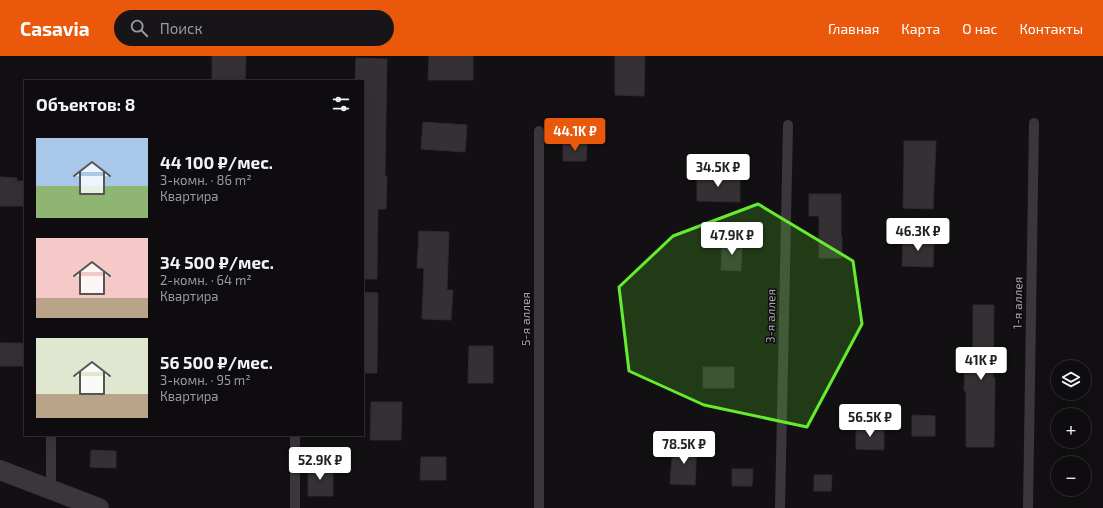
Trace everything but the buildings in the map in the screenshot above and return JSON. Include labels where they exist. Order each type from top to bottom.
[{"type":"street","points":[[0,470],[99,508]]},
{"type":"lane","name":"1-я аллея","points":[[1028,508],[1034,123]]},
{"type":"lane","name":"3-я аллея","points":[[780,508],[788,125]]},
{"type":"lane","name":"5-я аллея","points":[[539,131],[539,508]]},
{"type":"lane","points":[[50,436],[50,489]]},
{"type":"lane","points":[[295,508],[296,436]]},
{"type":"highlighted area","points":[[758,204],[853,261],[862,324],[807,427],[704,405],[629,371],[619,287],[673,236]]}]
